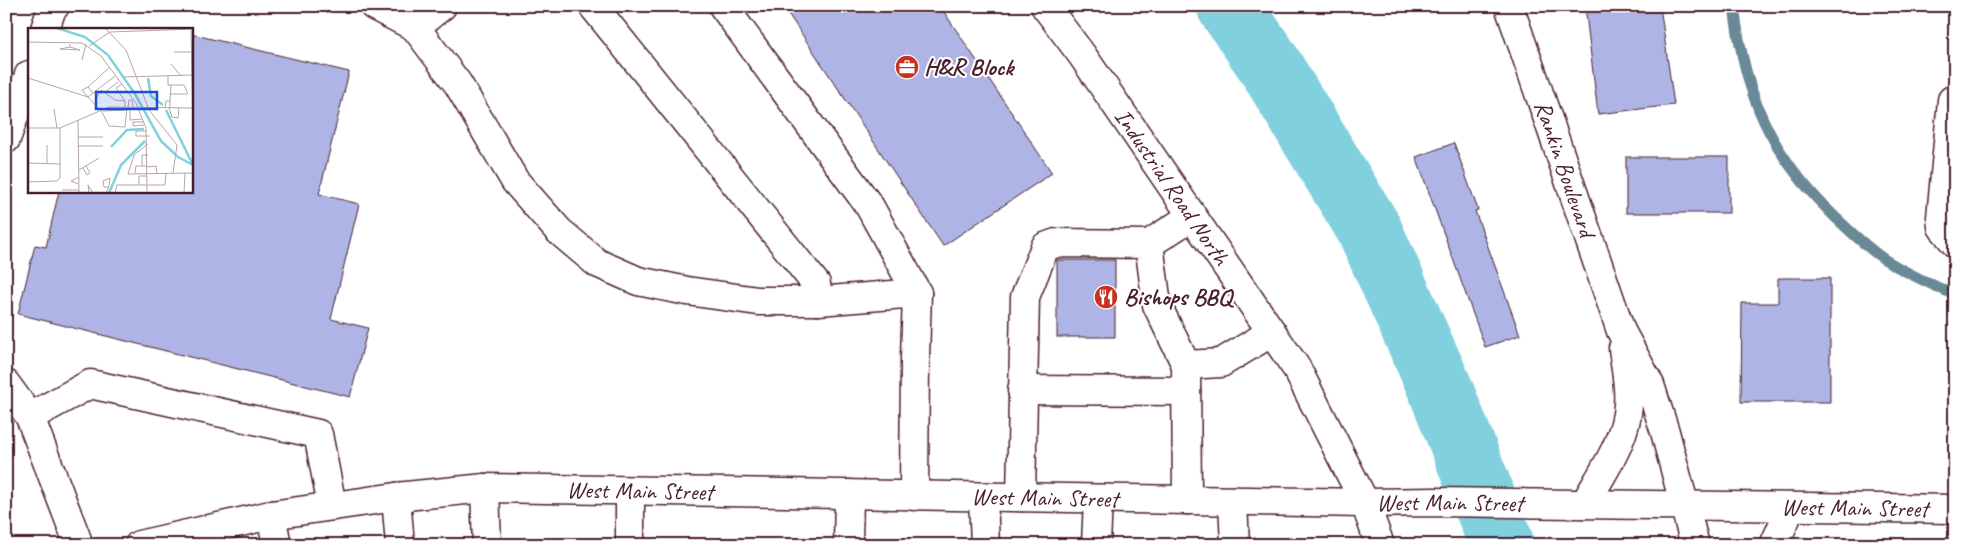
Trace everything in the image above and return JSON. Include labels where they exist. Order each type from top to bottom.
[{"type":"main road","points":[[45,28],[52,8],[55,6]]},
{"type":"main road","points":[[374,6],[415,27],[458,84],[515,181],[559,231],[597,263],[638,281],[687,291],[758,301],[818,302],[917,292]]},
{"type":"main road","points":[[415,27],[442,6]]},
{"type":"main road","points":[[593,6],[816,284],[818,302]]},
{"type":"main road","points":[[722,6],[870,207],[917,292],[914,496]]},
{"type":"main road","name":"Industrial Road North","points":[[1045,6],[1082,55],[1297,369],[1365,503],[1380,545]]},
{"type":"main road","name":"Rankin Boulevard","points":[[1509,6],[1621,331],[1650,385],[1665,432],[1695,545]]},
{"type":"main road","points":[[6,139],[28,78]]},
{"type":"main road","points":[[1952,100],[1941,217],[1942,227],[1955,243]]},
{"type":"main road","points":[[1021,497],[1025,297],[1045,247],[1056,242],[1149,244],[1192,216]]},
{"type":"main road","points":[[1149,244],[1157,305],[1186,365],[1187,500]]},
{"type":"main road","name":"Rankin Boulevard","points":[[1585,504],[1620,438],[1626,421],[1629,392],[1621,331]]},
{"type":"main road","points":[[1186,365],[1221,363],[1272,332]]},
{"type":"main road","points":[[6,384],[30,417],[79,545]]},
{"type":"main road","points":[[30,417],[90,384],[318,434],[332,506]]},
{"type":"main road","points":[[1022,390],[1186,391]]},
{"type":"main road","points":[[485,488],[487,545]]},
{"type":"main road","name":"West Main Street","points":[[139,545],[271,515],[396,497],[485,488],[630,492],[1365,503],[1434,502],[1955,509]]},
{"type":"main road","points":[[630,492],[630,545]]},
{"type":"main road","points":[[848,545],[849,494]]},
{"type":"main road","points":[[396,497],[400,545]]},
{"type":"main road","points":[[983,497],[985,545]]},
{"type":"main road","points":[[1096,545],[1098,499]]},
{"type":"main road","points":[[1233,501],[1235,545]]},
{"type":"main road","points":[[1774,545],[1791,507]]},
{"type":"main road","points":[[271,515],[277,545]]},
{"type":"building","points":[[783,6],[940,6],[1052,173],[943,246]]},
{"type":"building","points":[[1585,6],[1660,6],[1674,105],[1598,114]]},
{"type":"building","points":[[192,34],[349,72],[319,194],[359,204],[331,319],[368,328],[350,397],[18,314],[35,245],[46,247],[59,192],[192,192]]},
{"type":"building","points":[[1454,143],[1478,210],[1475,211],[1520,335],[1485,347],[1416,157]]},
{"type":"building","points":[[1626,157],[1729,157],[1729,213],[1626,213]]},
{"type":"building","points":[[1057,260],[1115,260],[1115,337],[1057,337]]},
{"type":"building","points":[[1778,278],[1830,278],[1830,402],[1741,402],[1742,303],[1778,303]]},
{"type":"waterway","points":[[1229,6],[1267,61],[1369,229],[1440,388],[1502,545]]},
{"type":"waterway","points":[[1734,6],[1745,68],[1753,95],[1777,146],[1793,170],[1812,193],[1858,239],[1884,259],[1901,269],[1955,295]]},
{"type":"place","name":"H&R Block","points":[[907,67]]},
{"type":"place","name":"Bishops BBQ","points":[[1106,297]]}]
